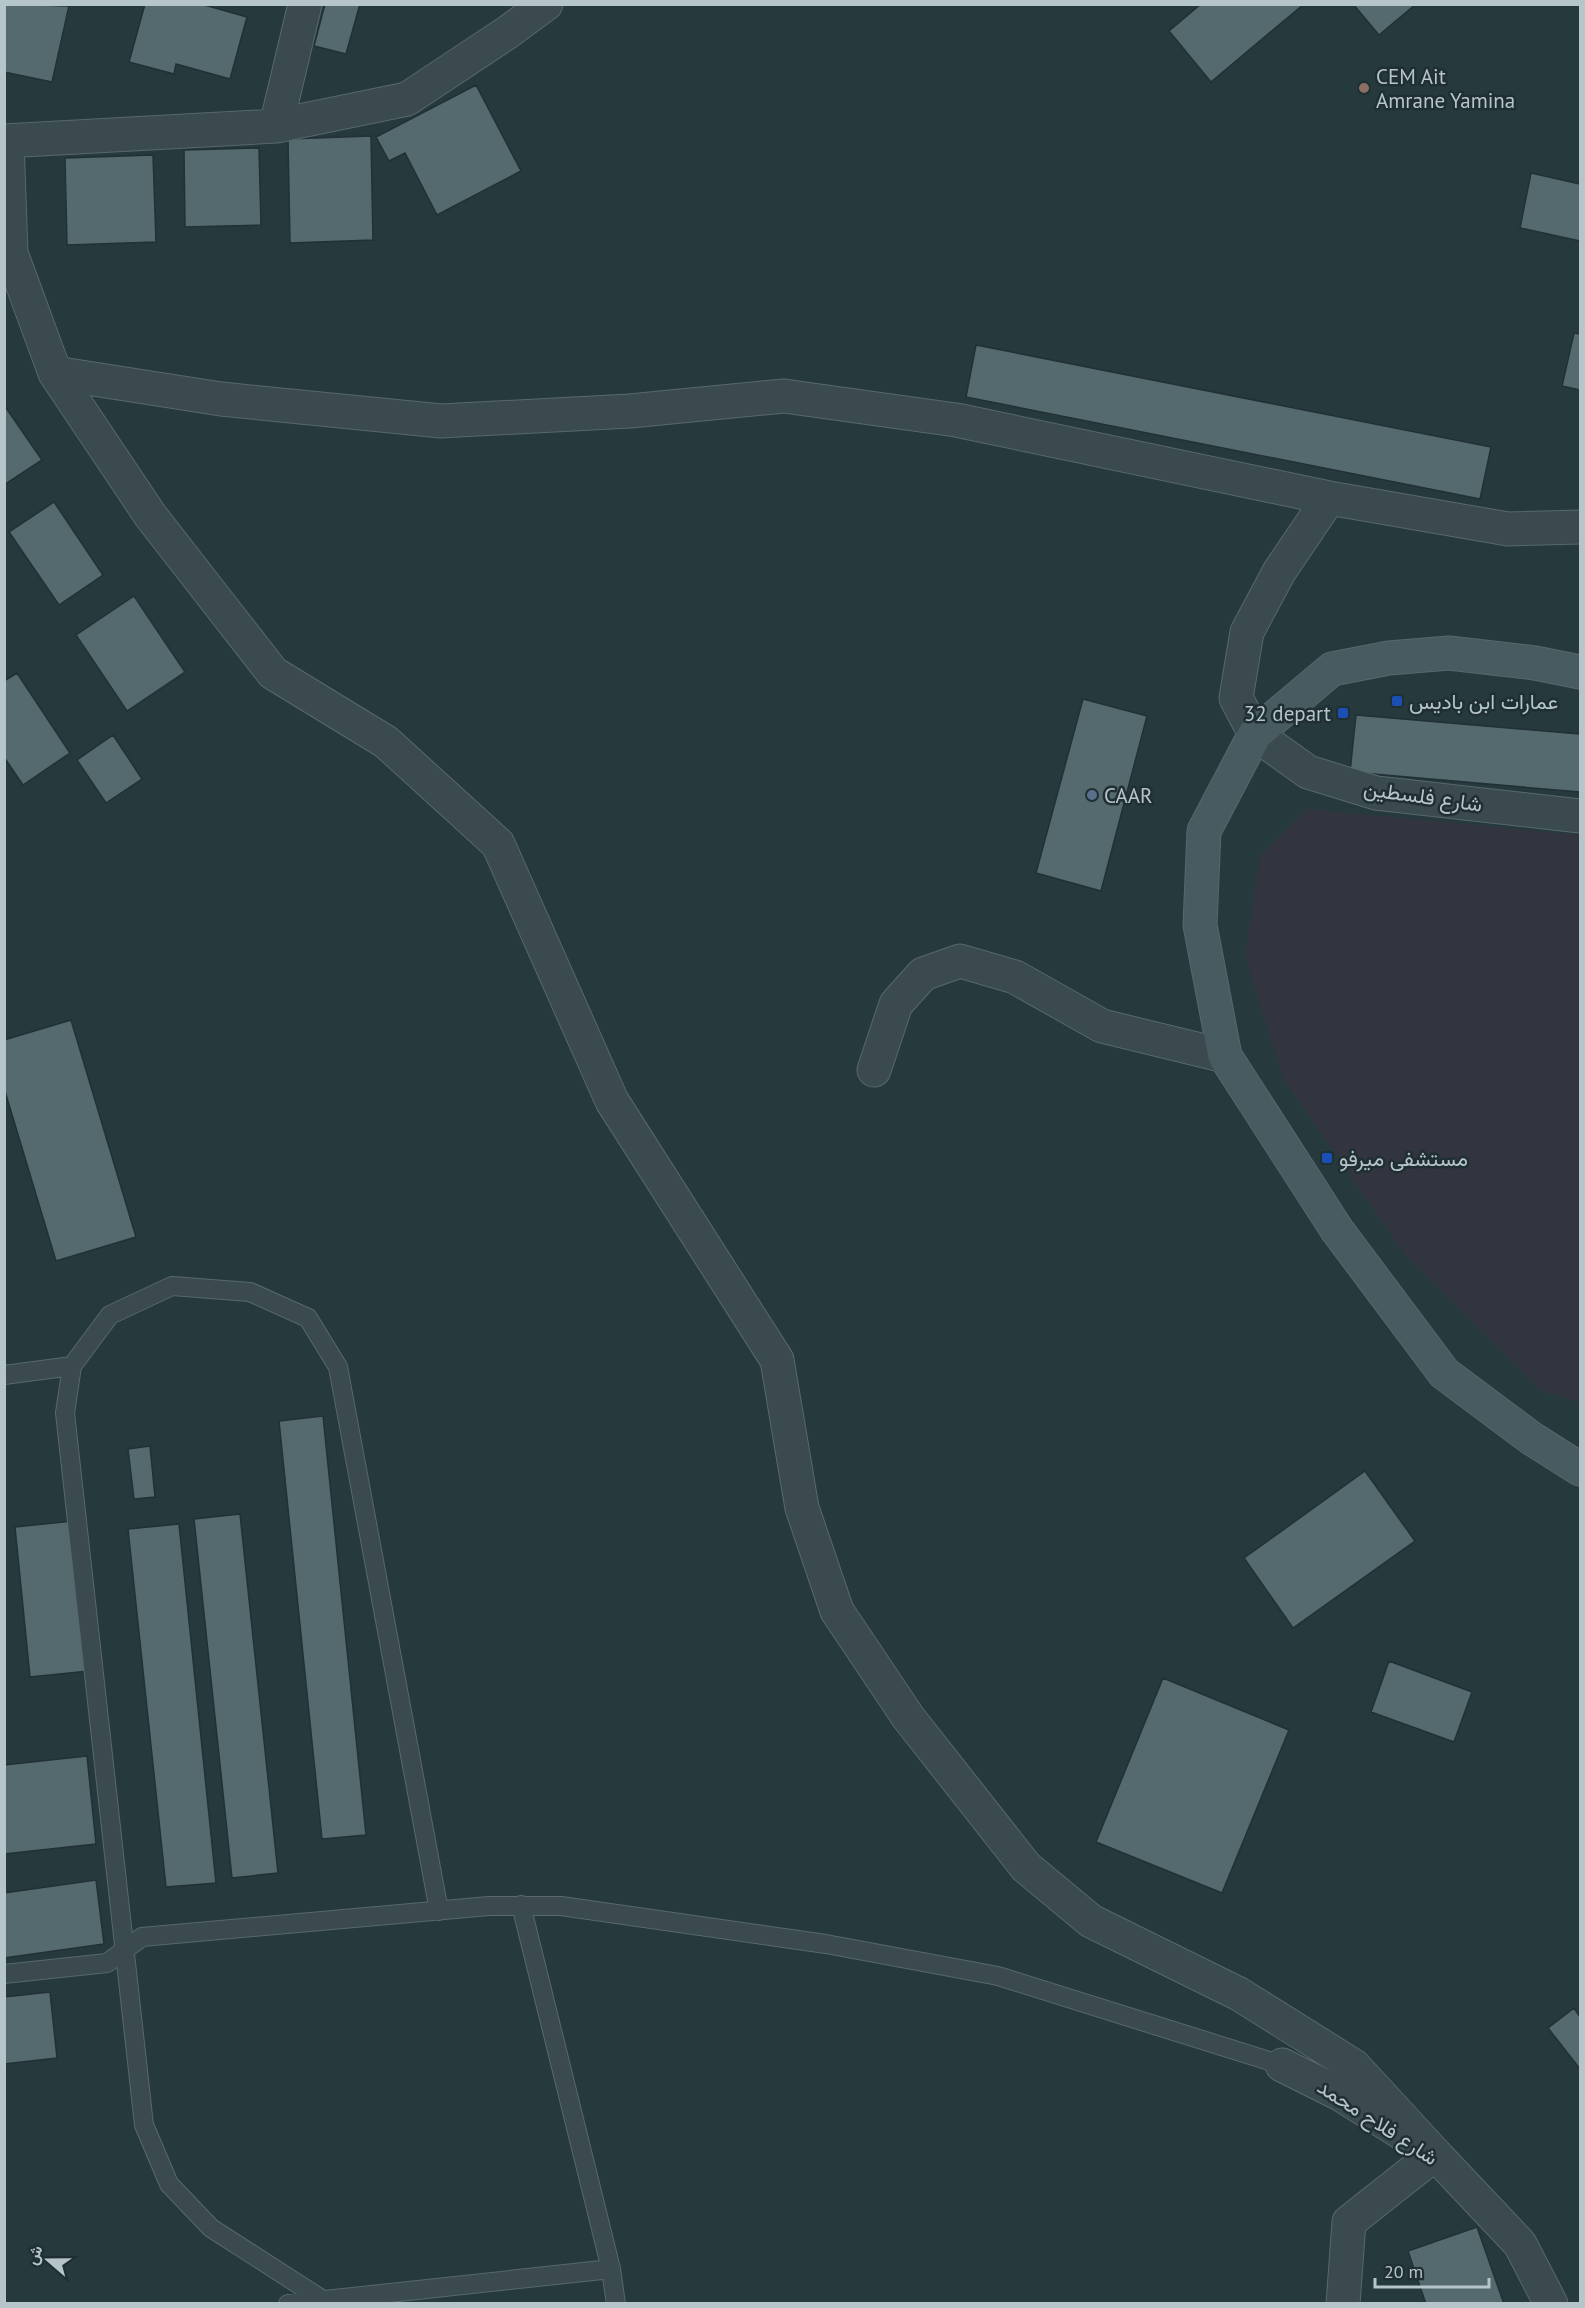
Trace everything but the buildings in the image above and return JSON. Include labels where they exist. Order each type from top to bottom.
[{"type":"main road","points":[[1581,672],[1535,663],[1449,653],[1389,658],[1332,669],[1255,734],[1203,831],[1200,925],[1225,1056],[1337,1230],[1444,1372],[1531,1438],[1581,1469]]},
{"type":"main road","points":[[1531,1438],[1581,1451]]},
{"type":"street","points":[[276,126],[305,4]]},
{"type":"street","points":[[546,4],[407,99],[276,126],[6,141],[11,253],[55,373],[150,515],[273,673],[386,742],[498,844],[612,1101],[777,1360],[802,1508],[837,1611],[908,1717],[1026,1867],[1091,1921],[1239,1994],[1354,2066],[1435,2154],[1349,2222],[1343,2304]]},
{"type":"street","points":[[55,373],[221,399],[441,421],[630,411],[784,396],[956,420],[1329,498],[1508,529],[1581,527]]},
{"type":"street","name":"شارع فلسطين","points":[[1329,498],[1279,572],[1247,632],[1236,698],[1255,734],[1308,772],[1376,793],[1581,816]]},
{"type":"street","points":[[874,1070],[896,1004],[922,974],[960,961],[1014,977],[1102,1026],[1225,1056]]},
{"type":"street","name":"شارع فلاح محمد","points":[[1282,2065],[1340,2094],[1435,2154],[1520,2244],[1551,2304]]},
{"type":"lane","points":[[333,2301],[211,2228],[169,2184],[144,2125],[65,1413],[72,1366],[110,1315],[172,1286],[250,1292],[308,1318],[338,1367],[439,1911]]},
{"type":"lane","points":[[4,1375],[72,1366]]},
{"type":"lane","points":[[521,1905],[611,2269],[616,2304]]},
{"type":"lane","points":[[4,1974],[107,1963],[142,1937],[439,1911],[521,1905],[561,1906],[826,1944],[998,1976],[1282,2065]]},
{"type":"lane","points":[[296,2303],[333,2301],[611,2269]]},
{"type":"shaded area","points":[[1307,809],[1580,835],[1580,1402],[1541,1391],[1405,1255],[1283,1078],[1245,956],[1260,856]]},
{"type":"place","name":"CEM Ait Amrane Yamina","points":[[1364,88]]},
{"type":"place","name":"عمارات ابن باديس","points":[[1397,701]]},
{"type":"place","name":"32 depart","points":[[1343,713]]},
{"type":"place","name":"CAAR","points":[[1092,795]]},
{"type":"place","name":"مستشفى ميرفو","points":[[1327,1158]]}]
